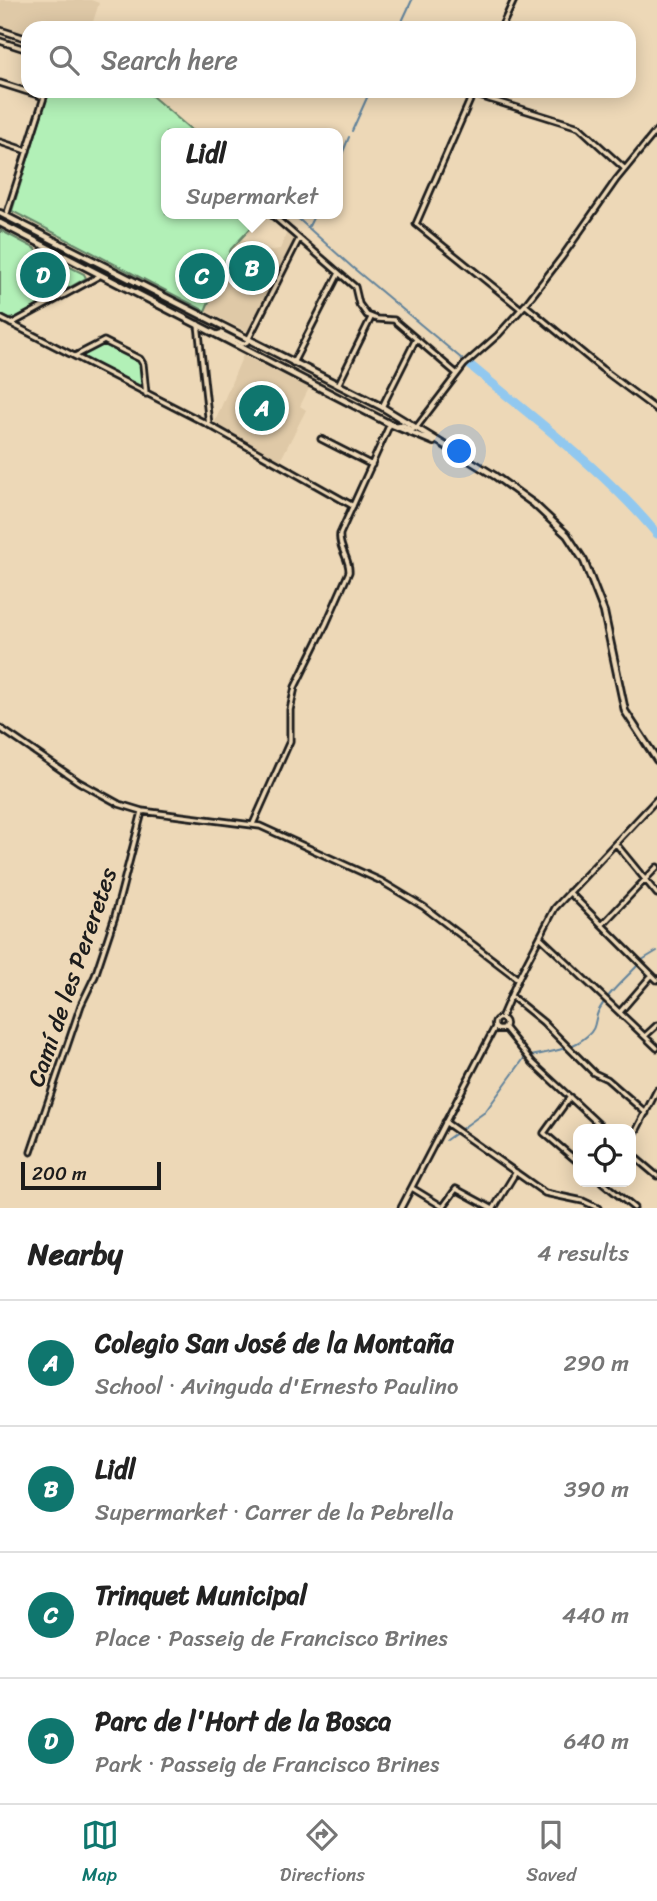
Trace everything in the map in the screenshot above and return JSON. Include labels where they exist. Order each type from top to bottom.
[{"type":"street","points":[[504,21],[514,0]]},
{"type":"street","points":[[0,30],[21,36]]},
{"type":"street","points":[[0,41],[21,48]]},
{"type":"street","points":[[0,83],[21,90]]},
{"type":"street","points":[[6,216],[44,98]]},
{"type":"street","points":[[471,98],[417,226],[521,309]]},
{"type":"street","points":[[492,98],[579,127],[625,169]]},
{"type":"street","points":[[393,425],[403,425],[412,430],[416,428],[464,365],[498,335],[525,305],[657,130]]},
{"type":"street","points":[[0,142],[27,151]]},
{"type":"street","points":[[0,213],[382,407],[495,476],[534,504],[559,527],[579,552],[604,612],[625,711],[657,760]]},
{"type":"street","points":[[277,219],[355,287],[359,304],[371,318],[394,320],[457,374]]},
{"type":"street","points":[[0,223],[393,425],[454,452]]},
{"type":"street","points":[[218,334],[243,344],[248,339],[299,239]]},
{"type":"street","points":[[293,363],[339,273]]},
{"type":"street","points":[[11,324],[101,274]]},
{"type":"street","points":[[525,305],[602,369],[657,410]]},
{"type":"street","points":[[0,318],[209,425],[352,506]]},
{"type":"street","points":[[338,385],[371,318]]},
{"type":"street","points":[[198,324],[209,425]]},
{"type":"street","points":[[382,407],[416,339]]},
{"type":"street","points":[[74,357],[106,341],[141,360],[146,394]]},
{"type":"street","points":[[393,425],[394,415]]},
{"type":"street","points":[[253,824],[290,741],[290,710],[295,687],[349,572],[339,539],[372,465],[399,418]]},
{"type":"street","points":[[321,439],[372,465]]},
{"type":"street","points":[[0,727],[101,795],[142,811],[253,824],[396,889],[425,907],[518,979]]},
{"type":"street","points":[[401,1208],[495,1027],[495,1021],[501,1018],[551,914],[657,799]]},
{"type":"street","name":"Camí de les Pereretes","points":[[31,1152],[81,1005],[95,976],[115,916],[142,811]]},
{"type":"street","points":[[616,843],[657,894]]},
{"type":"street","points":[[601,925],[657,867]]},
{"type":"street","points":[[569,892],[657,980]]},
{"type":"street","points":[[541,938],[657,1048]]},
{"type":"street","points":[[620,1012],[652,975]]},
{"type":"street","points":[[511,996],[538,1018],[594,1073],[606,1078],[646,1113]]},
{"type":"street","points":[[501,1018],[527,1057],[599,1124]]},
{"type":"street","points":[[645,1036],[657,1025]]},
{"type":"street","points":[[495,1027],[505,1027]]},
{"type":"street","points":[[636,1132],[657,1090]]},
{"type":"street","points":[[570,1097],[544,1133],[573,1158]]},
{"type":"street","points":[[446,1122],[545,1193],[583,1201],[598,1208]]},
{"type":"street","points":[[636,1158],[657,1176]]},
{"type":"street","points":[[412,1188],[444,1208],[454,1190],[458,1189],[492,1208],[516,1172]]},
{"type":"street","points":[[608,1187],[634,1208]]},
{"type":"shaded area","points":[[0,0],[91,0],[99,3],[93,21],[21,21],[21,33],[0,26]]},
{"type":"shaded area","points":[[287,232],[295,238],[295,242],[250,329],[246,331],[205,311],[231,249],[241,238],[266,251],[280,249]]},
{"type":"shaded area","points":[[243,355],[309,388],[300,406],[306,410],[280,461],[214,424]]},
{"type":"green space","points":[[47,98],[154,98],[189,128],[161,128],[161,219],[259,219],[231,249],[205,311],[12,211]]},
{"type":"green space","points":[[0,230],[36,249],[38,254],[43,253],[84,274],[86,278],[16,318],[9,319],[0,315]]},
{"type":"green space","points":[[104,342],[140,361],[142,386],[138,387],[84,359],[84,353]]},
{"type":"waterway","points":[[402,21],[412,0]]},
{"type":"waterway","points":[[352,131],[367,98]]},
{"type":"waterway","points":[[343,152],[349,137]]},
{"type":"waterway","points":[[299,219],[462,359]]},
{"type":"waterway","points":[[308,228],[312,219]]},
{"type":"waterway","points":[[470,365],[591,467],[657,534]]},
{"type":"waterway","points":[[642,960],[657,951]]},
{"type":"waterway","points":[[531,1056],[568,1047],[587,1036],[606,999],[637,966]]},
{"type":"waterway","points":[[446,1140],[485,1112],[525,1057]]},
{"type":"place","name":"Lidl","points":[[252,268]]},
{"type":"place","name":"Parc de l'Hort de la Bosca","points":[[43,275]]},
{"type":"place","name":"Trinquet Municipal","points":[[202,276]]},
{"type":"place","name":"Colegio San José de la Montaña","points":[[262,408]]}]
